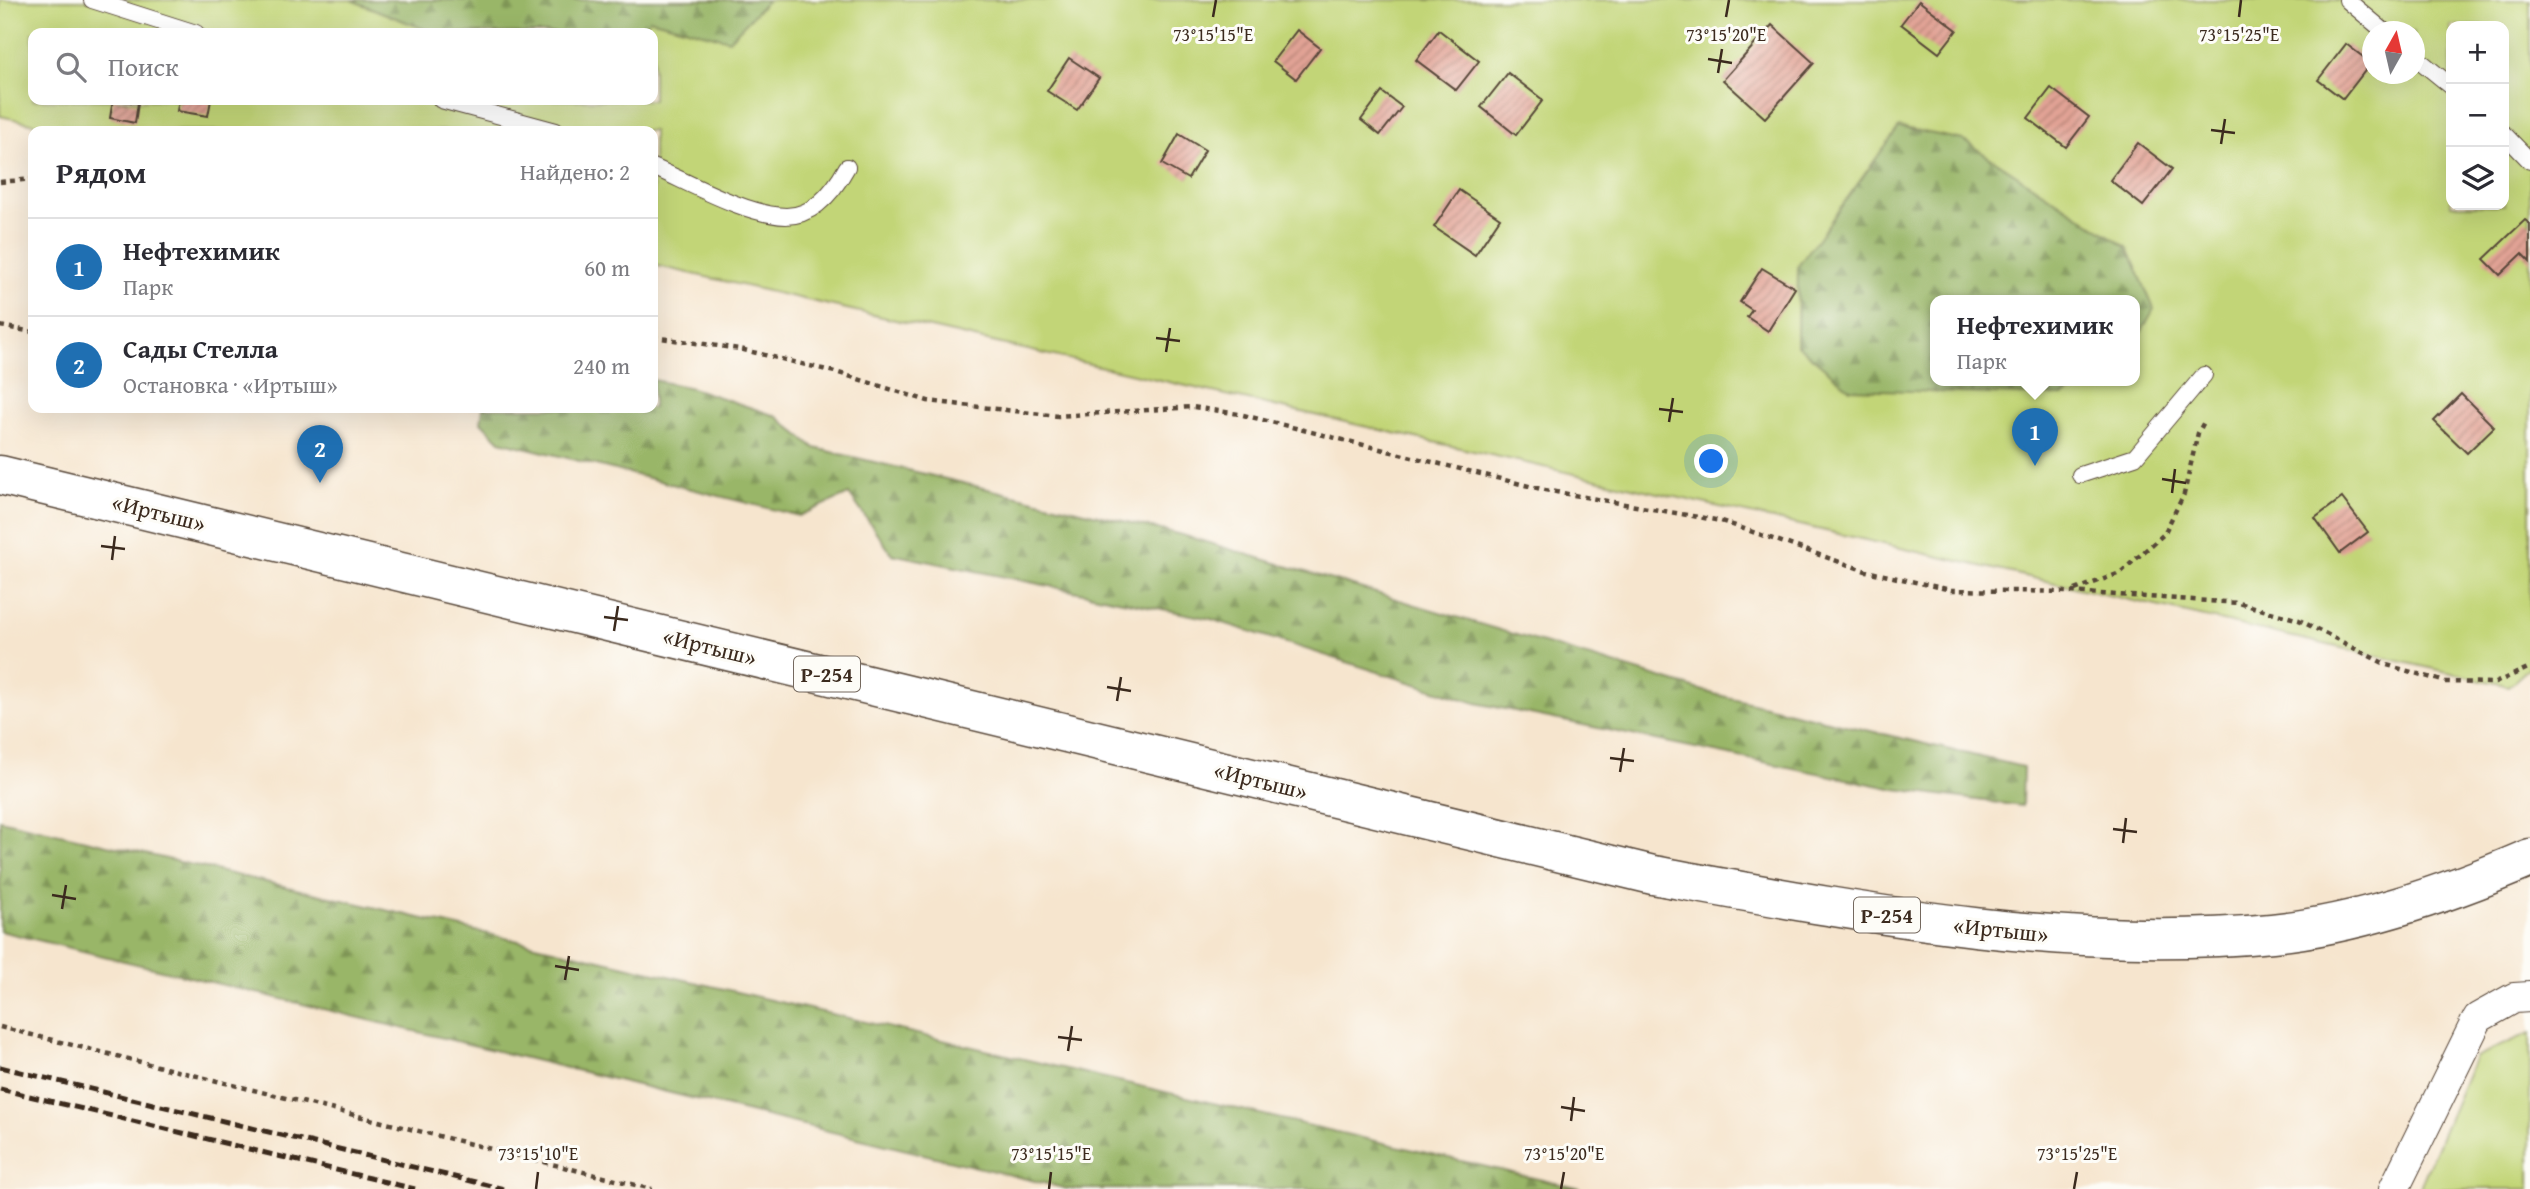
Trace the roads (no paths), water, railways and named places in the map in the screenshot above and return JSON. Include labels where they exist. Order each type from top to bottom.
[{"type":"main road","name":"«Иртыш»","points":[[0,475],[1653,875],[1839,909],[1988,929],[2123,939],[2273,933],[2384,911],[2530,858]]},
{"type":"street","points":[[2394,1189],[2478,1018],[2514,998],[2530,997]]},
{"type":"lane","points":[[92,0],[180,28]]},
{"type":"lane","points":[[2347,0],[2372,21]]},
{"type":"lane","points":[[2425,65],[2449,84]]},
{"type":"lane","points":[[460,105],[537,126]]},
{"type":"lane","points":[[2509,139],[2530,161]]},
{"type":"lane","points":[[658,169],[755,210],[788,216],[814,207],[835,189],[847,167]]},
{"type":"lane","points":[[2080,475],[2135,457],[2204,374]]},
{"type":"railway","points":[[0,1067],[504,1189]]},
{"type":"railway","points":[[0,1089],[415,1189]]},
{"type":"place","name":"Нефтехимик","points":[[2035,466]]},
{"type":"place","name":"Сады Стелла","points":[[320,483]]}]
